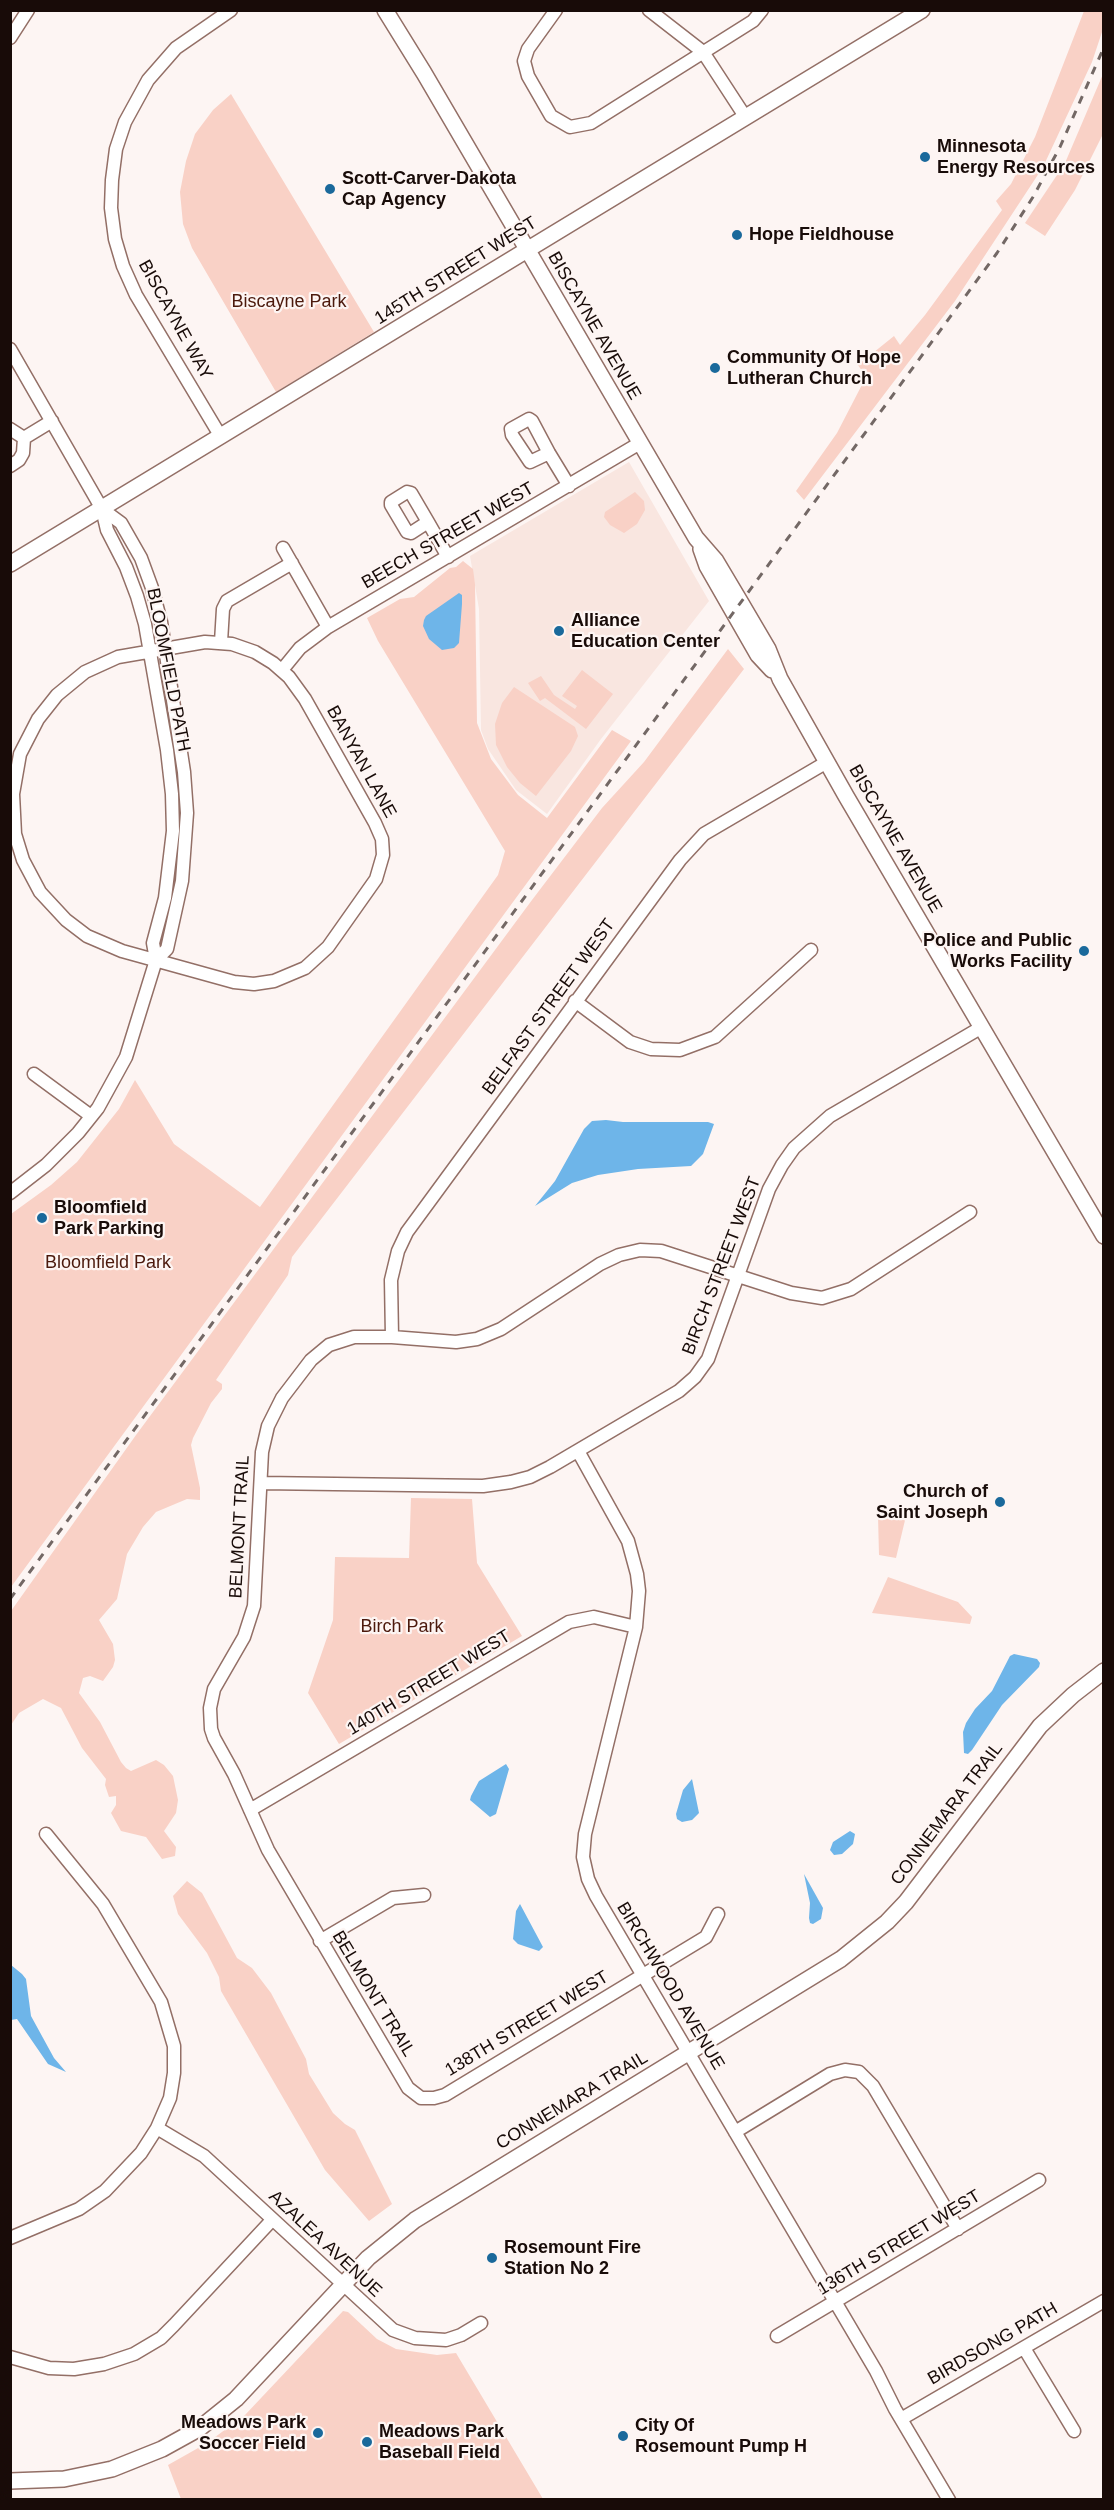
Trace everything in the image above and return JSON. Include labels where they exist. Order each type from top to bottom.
[{"type":"street","points":[[10,38],[28,10]]},
{"type":"street","name":"BISCAYNE WAY","points":[[221,437],[136,295],[123,266],[115,239],[111,189],[116,149],[125,122],[148,80],[165,59],[189,37],[231,10]]},
{"type":"street","name":"BISCAYNE AVENUE","points":[[385,10],[696,538],[716,561],[768,649],[780,679],[827,762],[1104,1236]]},
{"type":"street","points":[[556,10],[528,49],[524,61],[528,76],[551,116],[570,127],[591,123],[753,21],[762,10]]},
{"type":"street","points":[[649,10],[703,52],[746,118]]},
{"type":"street","name":"145TH STREET WEST","points":[[10,564],[922,10]]},
{"type":"street","points":[[10,349],[102,509]]},
{"type":"street","points":[[24,438],[52,421]]},
{"type":"street","points":[[10,429],[24,438]]},
{"type":"street","points":[[10,465],[20,460],[24,438]]},
{"type":"street","name":"BEECH STREET WEST","points":[[282,670],[300,648],[328,627],[640,443]]},
{"type":"street","points":[[549,453],[568,486]]},
{"type":"street","name":"BLOOMFIELD PATH","points":[[102,509],[121,523],[141,558],[156,599],[184,772],[187,821],[179,902],[167,949],[156,960]]},
{"type":"street","name":"BLOOMFIELD PATH","points":[[10,1192],[59,1153],[108,1092],[126,1057],[156,960],[153,943],[167,889],[173,814],[171,774],[137,596],[126,567],[106,530],[102,509]]},
{"type":"street","points":[[428,522],[448,556]]},
{"type":"street","points":[[283,548],[328,627]]},
{"type":"street","points":[[221,642],[223,609],[227,601],[292,563]]},
{"type":"street","name":"BANYAN LANE","points":[[221,642],[255,651],[282,670],[305,699],[379,830],[383,855],[376,879],[322,953],[311,964],[288,977],[265,983],[234,982],[122,951],[99,942],[76,928],[58,913],[40,892],[23,860],[15,834],[12,807],[14,780],[23,748],[38,719],[57,695],[76,679],[117,657],[149,650],[221,642]]},
{"type":"street","name":"BELFAST STREET WEST","points":[[392,1337],[391,1280],[398,1251],[407,1232],[695,842],[715,826],[827,762]]},
{"type":"street","points":[[576,1001],[630,1042],[651,1049],[680,1050],[701,1044],[720,1033],[811,950]]},
{"type":"street","name":"BIRCH STREET WEST","points":[[261,1484],[498,1485],[537,1474],[678,1391],[703,1370],[769,1189],[782,1165],[801,1141],[830,1116],[982,1027]]},
{"type":"street","points":[[34,1074],[91,1116]]},
{"type":"street","name":"BELMONT TRAIL","points":[[428,2098],[416,2095],[408,2088],[320,1941],[268,1850],[234,1774],[214,1738],[210,1708],[218,1680],[244,1636],[254,1606],[262,1452],[268,1426],[282,1398],[310,1360],[324,1348],[348,1338],[392,1337],[456,1342],[477,1339],[501,1329],[609,1258],[630,1252],[662,1251],[803,1297],[822,1298],[842,1294],[970,1212]]},
{"type":"street","name":"BIRCHWOOD AVENUE","points":[[578,1451],[621,1525],[633,1557],[639,1592],[636,1627],[585,1834],[583,1857],[592,1890],[836,2301],[901,2419],[949,2499]]},
{"type":"street","name":"140TH STREET WEST","points":[[250,1810],[569,1622],[594,1617],[636,1627]]},
{"type":"street","name":"CONNEMARA TRAIL","points":[[10,2481],[64,2479],[112,2469],[146,2457],[186,2436],[236,2399],[368,2258],[414,2220],[842,1959],[887,1922],[922,1883],[1040,1726],[1073,1695],[1104,1671]]},
{"type":"street","points":[[10,2238],[96,2200],[141,2153],[157,2128],[170,2098],[174,2073],[174,2046],[167,2017],[154,1989],[103,1904],[46,1834]]},
{"type":"street","points":[[320,1941],[393,1898],[424,1895]]},
{"type":"street","name":"138TH STREET WEST","points":[[428,2098],[445,2095],[706,1937],[718,1914]]},
{"type":"street","points":[[735,2132],[830,2074],[845,2070],[859,2072],[869,2081],[958,2229]]},
{"type":"street","name":"AZALEA AVENUE","points":[[157,2128],[198,2152],[388,2326],[406,2336],[446,2340],[461,2335],[482,2323]]},
{"type":"street","name":"136TH STREET WEST","points":[[777,2336],[1039,2180]]},
{"type":"street","points":[[10,2357],[36,2366],[75,2369],[104,2364],[134,2354],[161,2338],[272,2220]]},
{"type":"street","name":"BIRDSONG PATH","points":[[901,2419],[1104,2301]]},
{"type":"street","points":[[1024,2348],[1074,2431]]},
{"type":"shaded area","points":[[629,462],[709,601],[601,739],[547,814],[516,790],[488,749],[481,730],[479,609],[470,556]]},
{"type":"green space","points":[[1084,11],[1103,11],[1103,29],[1092,62],[1043,167],[955,301],[804,500],[796,491],[837,433],[866,377],[858,365],[894,336],[900,345],[925,315],[1002,210],[996,201],[1011,184],[1035,137]]},
{"type":"green space","points":[[1103,74],[1103,134],[1075,190],[1045,236],[1025,223],[1065,163]]},
{"type":"green space","name":"Biscayne Park","points":[[231,94],[374,332],[276,392],[192,248],[183,224],[180,192],[186,161],[195,134],[213,110]]},
{"type":"green space","points":[[635,492],[644,501],[645,510],[637,524],[624,533],[610,525],[604,517],[605,512]]},
{"type":"green space","name":"Bloomfield Park","points":[[463,561],[473,569],[475,584],[477,723],[491,759],[518,795],[547,818],[612,730],[631,741],[11,1587],[11,1214],[51,1185],[77,1162],[119,1109],[135,1080],[174,1144],[260,1207],[498,875],[505,851],[378,641],[367,618],[400,599],[414,597],[450,568],[456,567]]},
{"type":"green space","points":[[728,649],[744,669],[292,1257],[288,1275],[216,1380],[222,1384],[222,1389],[211,1403],[193,1438],[191,1445],[200,1488],[200,1500],[187,1499],[156,1512],[143,1527],[127,1554],[117,1599],[99,1620],[113,1644],[115,1660],[113,1667],[103,1681],[90,1676],[83,1678],[79,1693],[100,1722],[126,1768],[131,1771],[156,1760],[164,1765],[173,1776],[178,1800],[176,1813],[164,1831],[176,1847],[175,1856],[162,1859],[146,1837],[121,1831],[111,1813],[116,1805],[116,1796],[109,1797],[105,1785],[106,1779],[82,1748],[61,1708],[43,1699],[19,1713],[11,1725],[11,1611],[136,1435],[532,900],[602,808],[644,762]]},
{"type":"green space","points":[[582,670],[613,694],[586,729],[545,698],[540,701],[528,683],[541,676],[554,695],[575,709],[577,706],[562,696]]},
{"type":"green space","points":[[514,687],[575,727],[578,736],[571,751],[536,796],[520,783],[507,767],[496,745],[495,724],[502,703]]},
{"type":"green space","name":"Birch Park","points":[[411,1498],[472,1499],[477,1563],[522,1636],[339,1744],[308,1693],[333,1620],[335,1557],[409,1558]]},
{"type":"green space","points":[[886,1509],[906,1516],[896,1558],[879,1555],[878,1516]]},
{"type":"green space","points":[[888,1577],[958,1602],[972,1617],[970,1624],[872,1613]]},
{"type":"green space","points":[[187,1881],[202,1893],[237,1958],[252,1968],[271,1993],[306,2059],[309,2074],[333,2113],[355,2130],[392,2204],[369,2221],[325,2170],[221,1991],[219,1977],[207,1953],[178,1914],[173,1896]]},
{"type":"green space","points":[[343,2311],[348,2312],[377,2339],[396,2349],[437,2355],[456,2353],[543,2499],[181,2499],[168,2465],[207,2443],[245,2415]]},
{"type":"water","points":[[459,593],[462,595],[462,604],[459,643],[454,648],[442,650],[429,639],[423,626],[424,620],[426,616]]},
{"type":"water","points":[[592,1121],[714,1124],[703,1154],[691,1166],[638,1169],[598,1175],[572,1183],[535,1206],[555,1181],[584,1129]]},
{"type":"water","points":[[1014,1654],[1037,1659],[1040,1663],[1039,1667],[1002,1705],[972,1750],[968,1754],[964,1753],[963,1732],[966,1723],[975,1709],[992,1691],[1010,1656]]},
{"type":"water","points":[[506,1764],[509,1769],[496,1814],[490,1817],[470,1800],[471,1796],[479,1781]]},
{"type":"water","points":[[692,1779],[699,1813],[692,1820],[682,1822],[677,1819],[676,1814],[683,1790]]},
{"type":"water","points":[[850,1831],[855,1834],[853,1844],[842,1854],[834,1855],[830,1850],[833,1842]]},
{"type":"water","points":[[804,1874],[823,1908],[821,1919],[813,1924],[810,1923],[809,1918],[810,1903]]},
{"type":"water","points":[[520,1904],[543,1947],[539,1951],[518,1944],[513,1939],[516,1911]]},
{"type":"water","points":[[11,1965],[26,1979],[31,2016],[54,2058],[66,2072],[48,2064],[17,2019],[11,2020]]},
{"type":"railway","points":[[10,1599],[997,253],[1033,197],[1060,147],[1104,47]]},
{"type":"place","name":"Minnesota Energy Resources","points":[[925,157]]},
{"type":"place","name":"Scott-Carver-Dakota Cap Agency","points":[[330,189]]},
{"type":"place","name":"Hope Fieldhouse","points":[[737,235]]},
{"type":"place","name":"Community Of Hope Lutheran Church","points":[[715,368]]},
{"type":"place","name":"Alliance Education Center","points":[[559,631]]},
{"type":"place","name":"Police and Public Works Facility","points":[[1084,951]]},
{"type":"place","name":"Bloomfield Park Parking","points":[[42,1218]]},
{"type":"place","name":"Church of Saint Joseph","points":[[1000,1502]]},
{"type":"place","name":"Rosemount Fire Station No 2","points":[[492,2258]]},
{"type":"place","name":"Meadows Park Soccer Field","points":[[318,2433]]},
{"type":"place","name":"City Of Rosemount Pump H","points":[[623,2436]]},
{"type":"place","name":"Meadows Park Baseball Field","points":[[367,2442]]}]
